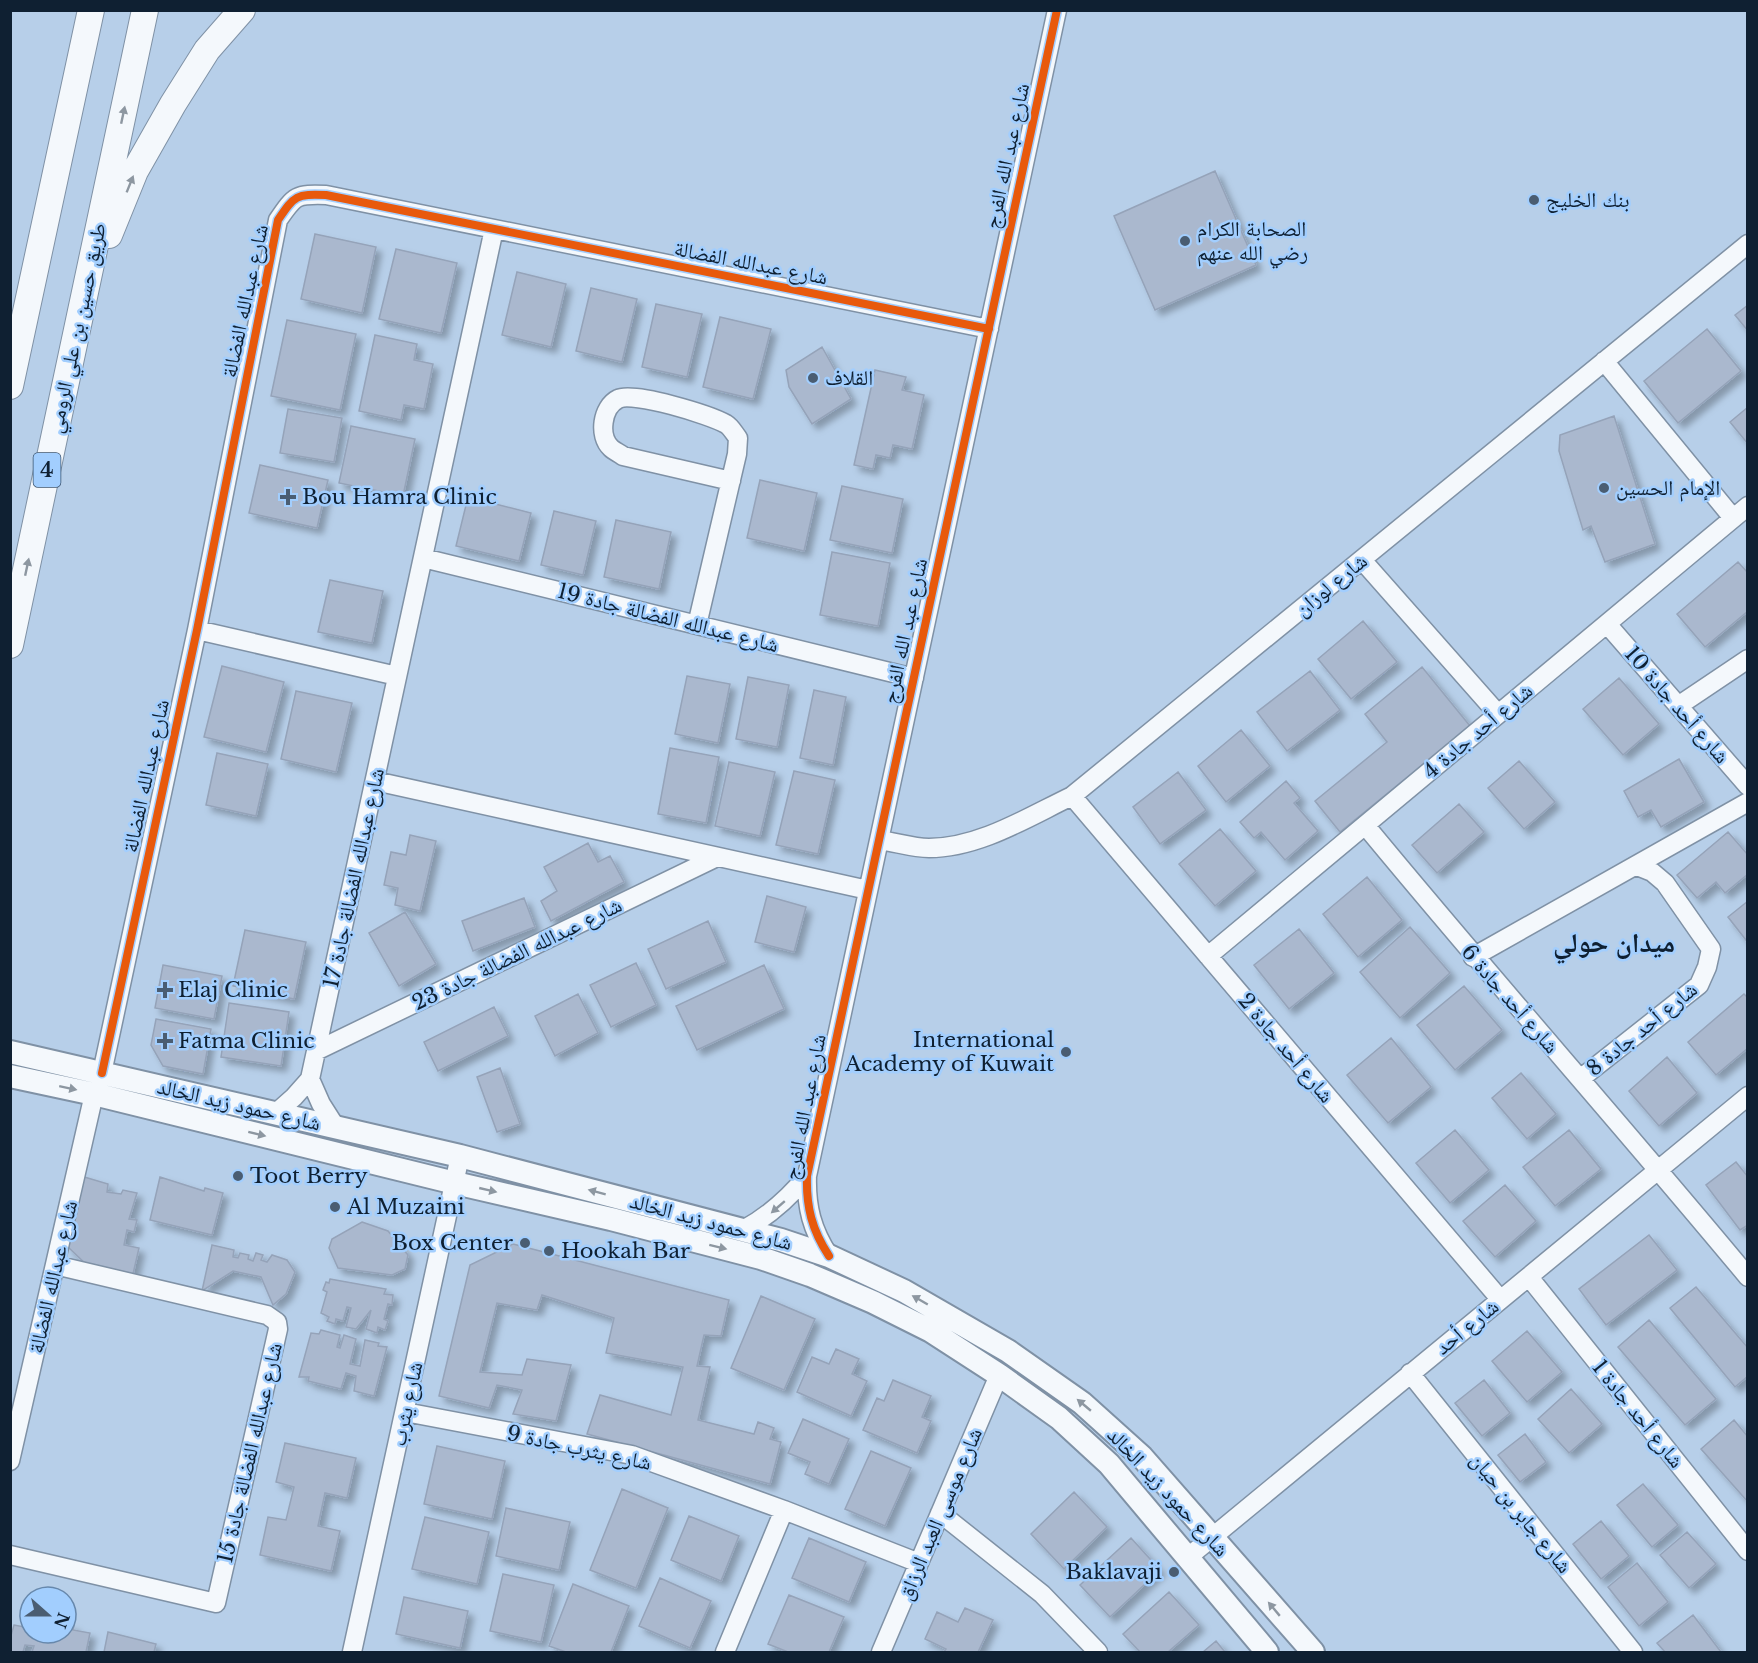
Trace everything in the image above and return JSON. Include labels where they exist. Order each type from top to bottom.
[{"type":"highway","points":[[28,304],[74,10]]},
{"type":"highway","points":[[10,386],[91,10]]},
{"type":"highway","name":"طريق حسين بن علي الرومي","points":[[10,645],[145,10]]},
{"type":"highway","points":[[84,296],[135,171],[207,50],[242,10]]},
{"type":"main road","name":"شارع حمود زيد الخالد","points":[[10,1052],[98,1084],[454,1183],[611,1219],[761,1258],[810,1275],[873,1302],[931,1331],[999,1375],[1059,1418],[1109,1464],[1267,1653]]},
{"type":"main road","name":"شارع حمود زيد الخالد","points":[[10,1076],[98,1084],[276,1113],[460,1156],[743,1230],[829,1256],[904,1292],[1008,1351],[1082,1403],[1142,1457],[1313,1653]]},
{"type":"street","name":"شارع عبد الله الفرج","points":[[829,1256],[813,1226],[806,1193],[807,1176],[1057,10]]},
{"type":"street","name":"شارع عبدالله الفضالة","points":[[10,1461],[98,1084],[197,630],[278,220],[291,201],[302,194],[326,195],[989,328]]},
{"type":"street","name":"شارع عبدالله الفضالة جادة 17","points":[[276,1113],[294,1098],[310,1079],[494,229]]},
{"type":"street","name":"شارع لوزان","points":[[879,840],[928,848],[964,844],[998,831],[1072,796],[1748,244]]},
{"type":"street","points":[[1604,361],[1733,518]]},
{"type":"street","points":[[697,625],[731,481],[737,454],[738,438],[728,425],[701,413],[632,397],[618,399],[608,410],[603,423],[604,437],[610,448],[623,456],[731,481]]},
{"type":"street","name":"شارع أحد جادة 4","points":[[1208,956],[1748,506]]},
{"type":"street","name":"شارع عبدالله الفضالة جادة 19","points":[[423,558],[914,678]]},
{"type":"street","points":[[1362,560],[1498,714]]},
{"type":"street","name":"شارع أحد جادة 10","points":[[1607,624],[1748,786]]},
{"type":"street","points":[[197,630],[397,676]]},
{"type":"street","points":[[1678,706],[1748,659]]},
{"type":"street","points":[[375,782],[868,890]]},
{"type":"street","name":"شارع أحد جادة 2","points":[[1072,796],[1500,1299]]},
{"type":"street","points":[[1473,957],[1748,802]]},
{"type":"street","name":"شارع أحد جادة 6","points":[[1365,825],[1473,957],[1659,1170],[1748,1277]]},
{"type":"street","name":"شارع عبدالله الفضالة جادة 23","points":[[316,1051],[717,857]]},
{"type":"street","name":"شارع أحد جادة 8","points":[[1580,1079],[1699,985],[1707,967],[1711,949],[1665,883],[1652,872],[1637,866]]},
{"type":"street","points":[[310,1079],[321,1104],[335,1126]]},
{"type":"street","name":"شارع أحد","points":[[1187,1558],[1748,1096]]},
{"type":"street","name":"شارع يثرب","points":[[352,1653],[460,1156]]},
{"type":"street","name":"شارع عبد الله الفرج","points":[[743,1230],[772,1213],[807,1176]]},
{"type":"street","name":"شارع عبدالله الفضالة جادة 15","points":[[10,1555],[216,1603],[277,1336],[277,1322],[267,1315],[54,1265]]},
{"type":"street","name":"شارع أحد جادة 1","points":[[1529,1277],[1748,1551]]},
{"type":"street","name":"شارع جابر بن حيان","points":[[1410,1373],[1633,1653]]},
{"type":"street","name":"شارع موسى العبد الرزاق","points":[[881,1653],[999,1375]]},
{"type":"street","name":"شارع يثرب جادة 9","points":[[405,1412],[632,1455],[784,1510],[919,1563]]},
{"type":"street","points":[[725,1653],[784,1510]]},
{"type":"street","points":[[940,1514],[1042,1594],[1098,1653]]},
{"type":"building","name":"الصحابة الكرام رضي الله عنهم","points":[[1215,171],[1256,265],[1155,310],[1114,216]]},
{"type":"building","points":[[315,234],[376,247],[362,313],[301,299]]},
{"type":"building","points":[[396,249],[457,263],[441,333],[379,319]]},
{"type":"building","points":[[517,272],[566,284],[551,347],[502,335]]},
{"type":"building","points":[[591,288],[637,299],[622,362],[576,351]]},
{"type":"building","points":[[656,304],[702,314],[687,377],[642,367]]},
{"type":"building","points":[[1748,305],[1748,331],[1735,315]]},
{"type":"building","points":[[720,317],[771,329],[753,399],[703,387]]},
{"type":"building","points":[[287,320],[356,334],[340,410],[271,396]]},
{"type":"building","points":[[1707,329],[1741,371],[1678,423],[1644,381]]},
{"type":"building","points":[[375,335],[417,344],[414,360],[433,364],[424,409],[404,405],[401,420],[359,411]]},
{"type":"building","name":"القلاف","points":[[822,347],[851,399],[812,424],[789,387],[786,370]]},
{"type":"building","points":[[875,370],[906,377],[902,390],[924,395],[912,449],[893,445],[890,458],[876,455],[873,469],[854,465]]},
{"type":"building","points":[[1748,407],[1748,444],[1730,422]]},
{"type":"building","points":[[288,409],[342,418],[334,462],[280,453]]},
{"type":"building","name":"الإمام الحسين","points":[[1614,416],[1655,544],[1605,562],[1591,526],[1583,530],[1559,451],[1560,435]]},
{"type":"building","points":[[351,426],[415,439],[403,496],[339,483]]},
{"type":"building","name":"Bou Hamra Clinic","points":[[260,465],[328,480],[317,528],[249,513]]},
{"type":"building","points":[[760,480],[817,493],[804,551],[747,538]]},
{"type":"building","points":[[842,486],[903,499],[892,553],[830,540]]},
{"type":"building","points":[[468,497],[531,513],[519,561],[456,546]]},
{"type":"building","points":[[554,511],[596,521],[583,575],[541,565]]},
{"type":"building","points":[[616,520],[671,532],[659,589],[604,577]]},
{"type":"building","points":[[832,552],[890,563],[878,626],[820,615]]},
{"type":"building","points":[[1738,562],[1748,573],[1748,611],[1705,647],[1677,614]]},
{"type":"building","points":[[330,580],[383,591],[372,643],[318,632]]},
{"type":"building","points":[[1363,621],[1397,662],[1351,699],[1318,659]]},
{"type":"building","points":[[222,666],[284,682],[266,752],[204,737]]},
{"type":"building","points":[[1422,667],[1470,726],[1340,832],[1315,801],[1387,742],[1365,714]]},
{"type":"building","points":[[1310,671],[1340,710],[1287,751],[1257,712]]},
{"type":"building","points":[[687,676],[730,684],[718,743],[675,734]]},
{"type":"building","points":[[748,677],[789,685],[777,747],[736,739]]},
{"type":"building","points":[[1619,678],[1659,724],[1623,755],[1583,709]]},
{"type":"building","points":[[814,690],[846,697],[833,765],[800,758]]},
{"type":"building","points":[[296,691],[352,703],[336,772],[281,759]]},
{"type":"building","points":[[1241,730],[1270,766],[1226,802],[1198,766]]},
{"type":"building","points":[[670,748],[719,757],[706,823],[658,814]]},
{"type":"building","points":[[217,753],[268,764],[256,816],[206,805]]},
{"type":"building","points":[[1679,759],[1704,802],[1661,827],[1651,810],[1638,817],[1624,791]]},
{"type":"building","points":[[1519,761],[1555,802],[1524,829],[1488,788]]},
{"type":"building","points":[[729,762],[775,772],[760,836],[715,826]]},
{"type":"building","points":[[794,771],[835,780],[818,854],[776,845]]},
{"type":"building","points":[[1178,772],[1206,810],[1160,844],[1133,807]]},
{"type":"building","points":[[1286,781],[1300,798],[1294,803],[1318,831],[1285,860],[1261,832],[1254,838],[1240,822]]},
{"type":"building","points":[[1459,804],[1484,832],[1437,873],[1412,845]]},
{"type":"building","points":[[1220,829],[1256,871],[1215,906],[1179,864]]},
{"type":"building","points":[[1728,832],[1748,855],[1748,874],[1725,893],[1716,882],[1697,898],[1677,875]]},
{"type":"building","points":[[410,835],[436,841],[420,911],[395,905],[398,888],[384,885],[391,852],[406,855]]},
{"type":"building","points":[[588,843],[598,862],[610,856],[624,882],[551,921],[541,901],[557,891],[544,867]]},
{"type":"building","points":[[1367,877],[1402,920],[1358,957],[1323,914]]},
{"type":"building","points":[[767,896],[806,907],[794,952],[755,942]]},
{"type":"building","points":[[524,898],[535,927],[473,951],[462,921]]},
{"type":"building","points":[[1748,901],[1748,938],[1746,940],[1728,917]]},
{"type":"building","points":[[405,912],[436,964],[399,986],[369,933]]},
{"type":"building","points":[[708,921],[726,962],[666,989],[648,949]]},
{"type":"building","points":[[1410,927],[1450,973],[1400,1018],[1360,972]]},
{"type":"building","points":[[1299,929],[1334,973],[1289,1009],[1254,965]]},
{"type":"building","points":[[245,930],[306,942],[294,999],[233,986]]},
{"type":"building","points":[[636,963],[656,1005],[611,1027],[590,985]]},
{"type":"building","points":[[163,965],[222,976],[214,1019],[155,1008]]},
{"type":"building","points":[[764,965],[784,1009],[697,1050],[676,1006]]},
{"type":"building","points":[[1464,986],[1502,1030],[1455,1070],[1417,1025]]},
{"type":"building","points":[[578,994],[598,1033],[555,1056],[535,1016]]},
{"type":"building","points":[[1744,994],[1748,998],[1748,1048],[1716,1075],[1688,1042]]},
{"type":"building","points":[[229,1003],[289,1012],[281,1066],[221,1057]]},
{"type":"building","points":[[494,1007],[508,1036],[438,1071],[424,1042]]},
{"type":"building","points":[[156,1019],[211,1029],[203,1074],[163,1066],[151,1045]]},
{"type":"building","points":[[1391,1038],[1431,1087],[1388,1123],[1347,1075]]},
{"type":"building","points":[[1667,1057],[1697,1093],[1659,1126],[1629,1091]]},
{"type":"building","points":[[500,1068],[520,1124],[497,1132],[477,1077]]},
{"type":"building","points":[[1521,1073],[1556,1114],[1527,1139],[1492,1098]]},
{"type":"building","points":[[1455,1130],[1489,1170],[1450,1203],[1416,1163]]},
{"type":"building","points":[[1569,1130],[1601,1169],[1555,1206],[1523,1167]]},
{"type":"building","points":[[1736,1162],[1748,1177],[1748,1225],[1740,1230],[1706,1185]]},
{"type":"building","points":[[81,1176],[108,1184],[107,1192],[121,1194],[123,1190],[137,1193],[129,1219],[137,1220],[134,1232],[127,1230],[124,1245],[139,1248],[133,1274],[89,1267],[68,1247]]},
{"type":"building","points":[[160,1177],[204,1191],[205,1188],[223,1193],[212,1235],[150,1220]]},
{"type":"building","points":[[1505,1185],[1536,1221],[1495,1257],[1463,1221]]},
{"type":"building","points":[[362,1222],[388,1231],[408,1255],[405,1269],[392,1275],[338,1268],[329,1248],[332,1239]]},
{"type":"building","points":[[1649,1235],[1677,1270],[1606,1325],[1579,1289]]},
{"type":"building","points":[[513,1244],[729,1300],[721,1336],[704,1335],[697,1366],[710,1367],[698,1420],[754,1434],[758,1422],[774,1428],[770,1439],[781,1442],[770,1484],[587,1434],[600,1395],[671,1415],[683,1367],[606,1353],[614,1318],[542,1295],[537,1310],[497,1303],[480,1372],[522,1375],[527,1359],[571,1365],[556,1421],[513,1414],[522,1390],[497,1385],[489,1408],[439,1396],[470,1265]]},
{"type":"building","points":[[212,1245],[234,1250],[233,1257],[238,1258],[240,1253],[249,1255],[248,1259],[253,1261],[256,1253],[263,1255],[261,1260],[267,1262],[272,1255],[287,1260],[295,1272],[286,1294],[273,1305],[261,1277],[233,1271],[202,1291]]},
{"type":"building","points":[[330,1279],[386,1289],[384,1294],[393,1295],[392,1305],[388,1304],[384,1319],[388,1321],[385,1330],[378,1327],[377,1333],[366,1329],[371,1310],[356,1329],[346,1327],[351,1308],[347,1307],[343,1321],[336,1319],[335,1324],[327,1321],[329,1317],[321,1313],[327,1292],[323,1290]]},
{"type":"building","points":[[1696,1287],[1748,1348],[1748,1376],[1735,1387],[1670,1308]]},
{"type":"building","points":[[761,1296],[815,1319],[784,1390],[731,1368]]},
{"type":"building","points":[[1649,1320],[1716,1399],[1685,1425],[1618,1347]]},
{"type":"building","points":[[321,1330],[340,1335],[337,1347],[340,1348],[344,1335],[356,1339],[350,1364],[360,1366],[365,1340],[387,1347],[374,1396],[354,1391],[356,1376],[346,1373],[341,1389],[308,1381],[309,1377],[299,1377],[311,1333],[319,1334]]},
{"type":"building","points":[[1527,1331],[1562,1372],[1527,1402],[1492,1361]]},
{"type":"building","points":[[836,1349],[859,1359],[852,1374],[867,1381],[851,1416],[797,1392],[812,1357],[829,1364]]},
{"type":"building","points":[[893,1380],[931,1396],[922,1417],[931,1421],[917,1453],[863,1430],[877,1398],[884,1401]]},
{"type":"building","points":[[1484,1380],[1510,1413],[1482,1436],[1455,1403]]},
{"type":"building","points":[[1571,1389],[1602,1424],[1569,1453],[1538,1419]]},
{"type":"building","points":[[803,1419],[849,1439],[829,1484],[805,1474],[810,1462],[788,1453]]},
{"type":"building","points":[[1734,1420],[1748,1437],[1748,1502],[1701,1449]]},
{"type":"building","points":[[1525,1434],[1546,1462],[1520,1482],[1498,1455]]},
{"type":"building","points":[[285,1443],[356,1458],[347,1498],[325,1493],[318,1526],[340,1531],[331,1571],[260,1555],[268,1517],[286,1520],[294,1487],[276,1482]]},
{"type":"building","points":[[437,1446],[505,1461],[492,1519],[424,1504]]},
{"type":"building","points":[[871,1451],[911,1468],[885,1526],[845,1509]]},
{"type":"building","points":[[1643,1484],[1678,1525],[1652,1547],[1617,1505]]},
{"type":"building","points":[[622,1489],[668,1508],[636,1588],[590,1570]]},
{"type":"building","points":[[1074,1492],[1107,1527],[1064,1569],[1031,1534]]},
{"type":"building","points":[[506,1508],[570,1522],[559,1570],[496,1556]]},
{"type":"building","points":[[689,1516],[739,1536],[721,1581],[671,1560]]},
{"type":"building","points":[[425,1517],[489,1532],[477,1584],[412,1569]]},
{"type":"building","points":[[1601,1521],[1629,1556],[1601,1579],[1573,1544]]},
{"type":"building","points":[[1687,1532],[1716,1564],[1689,1588],[1660,1555]]},
{"type":"building","points":[[809,1538],[866,1562],[849,1602],[792,1578]]},
{"type":"building","points":[[1131,1538],[1160,1570],[1110,1617],[1080,1585]]},
{"type":"building","points":[[1637,1563],[1668,1602],[1639,1626],[1608,1587]]},
{"type":"building","points":[[503,1574],[554,1585],[541,1642],[490,1631]]},
{"type":"building","points":[[660,1578],[711,1601],[690,1648],[639,1626]]},
{"type":"building","points":[[573,1584],[629,1606],[611,1652],[566,1652],[549,1646]]},
{"type":"building","points":[[1169,1592],[1199,1625],[1168,1652],[1140,1652],[1123,1634]]},
{"type":"building","points":[[789,1595],[844,1617],[829,1652],[788,1652],[768,1644]]},
{"type":"building","points":[[404,1597],[468,1611],[460,1648],[396,1634]]},
{"type":"building","points":[[965,1608],[993,1620],[978,1652],[944,1652],[946,1649],[925,1639],[937,1612],[958,1622]]},
{"type":"building","points":[[1693,1615],[1721,1652],[1665,1652],[1657,1643]]},
{"type":"building","points":[[14,1625],[18,1626],[18,1645],[25,1645],[23,1652],[10,1652],[10,1639]]},
{"type":"building","points":[[78,1631],[90,1633],[86,1652],[32,1652],[34,1646],[25,1645],[78,1645]]},
{"type":"building","points":[[108,1632],[156,1644],[154,1652],[104,1652]]},
{"type":"building","points":[[1216,1641],[1225,1652],[1203,1652]]},
{"type":"cycle path","points":[[829,1256],[818,1237],[811,1218],[807,1176],[1057,10]]},
{"type":"cycle path","points":[[102,1073],[197,630],[278,220],[288,205],[302,196],[326,195],[989,329]]},
{"type":"place","name":"بنك الخليج","points":[[1534,200]]},
{"type":"place","name":"الصحابة الكرام رضي الله عنهم","points":[[1185,241]]},
{"type":"place","name":"القلاف","points":[[813,378]]},
{"type":"place","name":"الإمام الحسين","points":[[1604,488]]},
{"type":"place","name":"Bou Hamra Clinic","points":[[288,497]]},
{"type":"place","name":"Elaj Clinic","points":[[165,990]]},
{"type":"place","name":"Fatma Clinic","points":[[165,1041]]},
{"type":"place","name":"International Academy of Kuwait","points":[[1066,1052]]},
{"type":"place","name":"Toot Berry","points":[[238,1176]]},
{"type":"place","name":"Al Muzaini","points":[[335,1207]]},
{"type":"place","name":"Box Center","points":[[525,1243]]},
{"type":"place","name":"Hookah Bar","points":[[549,1251]]},
{"type":"place","name":"Baklavaji","points":[[1174,1572]]},
{"type":"district","name":"ميدان حولي","points":[[1614,943]]}]
